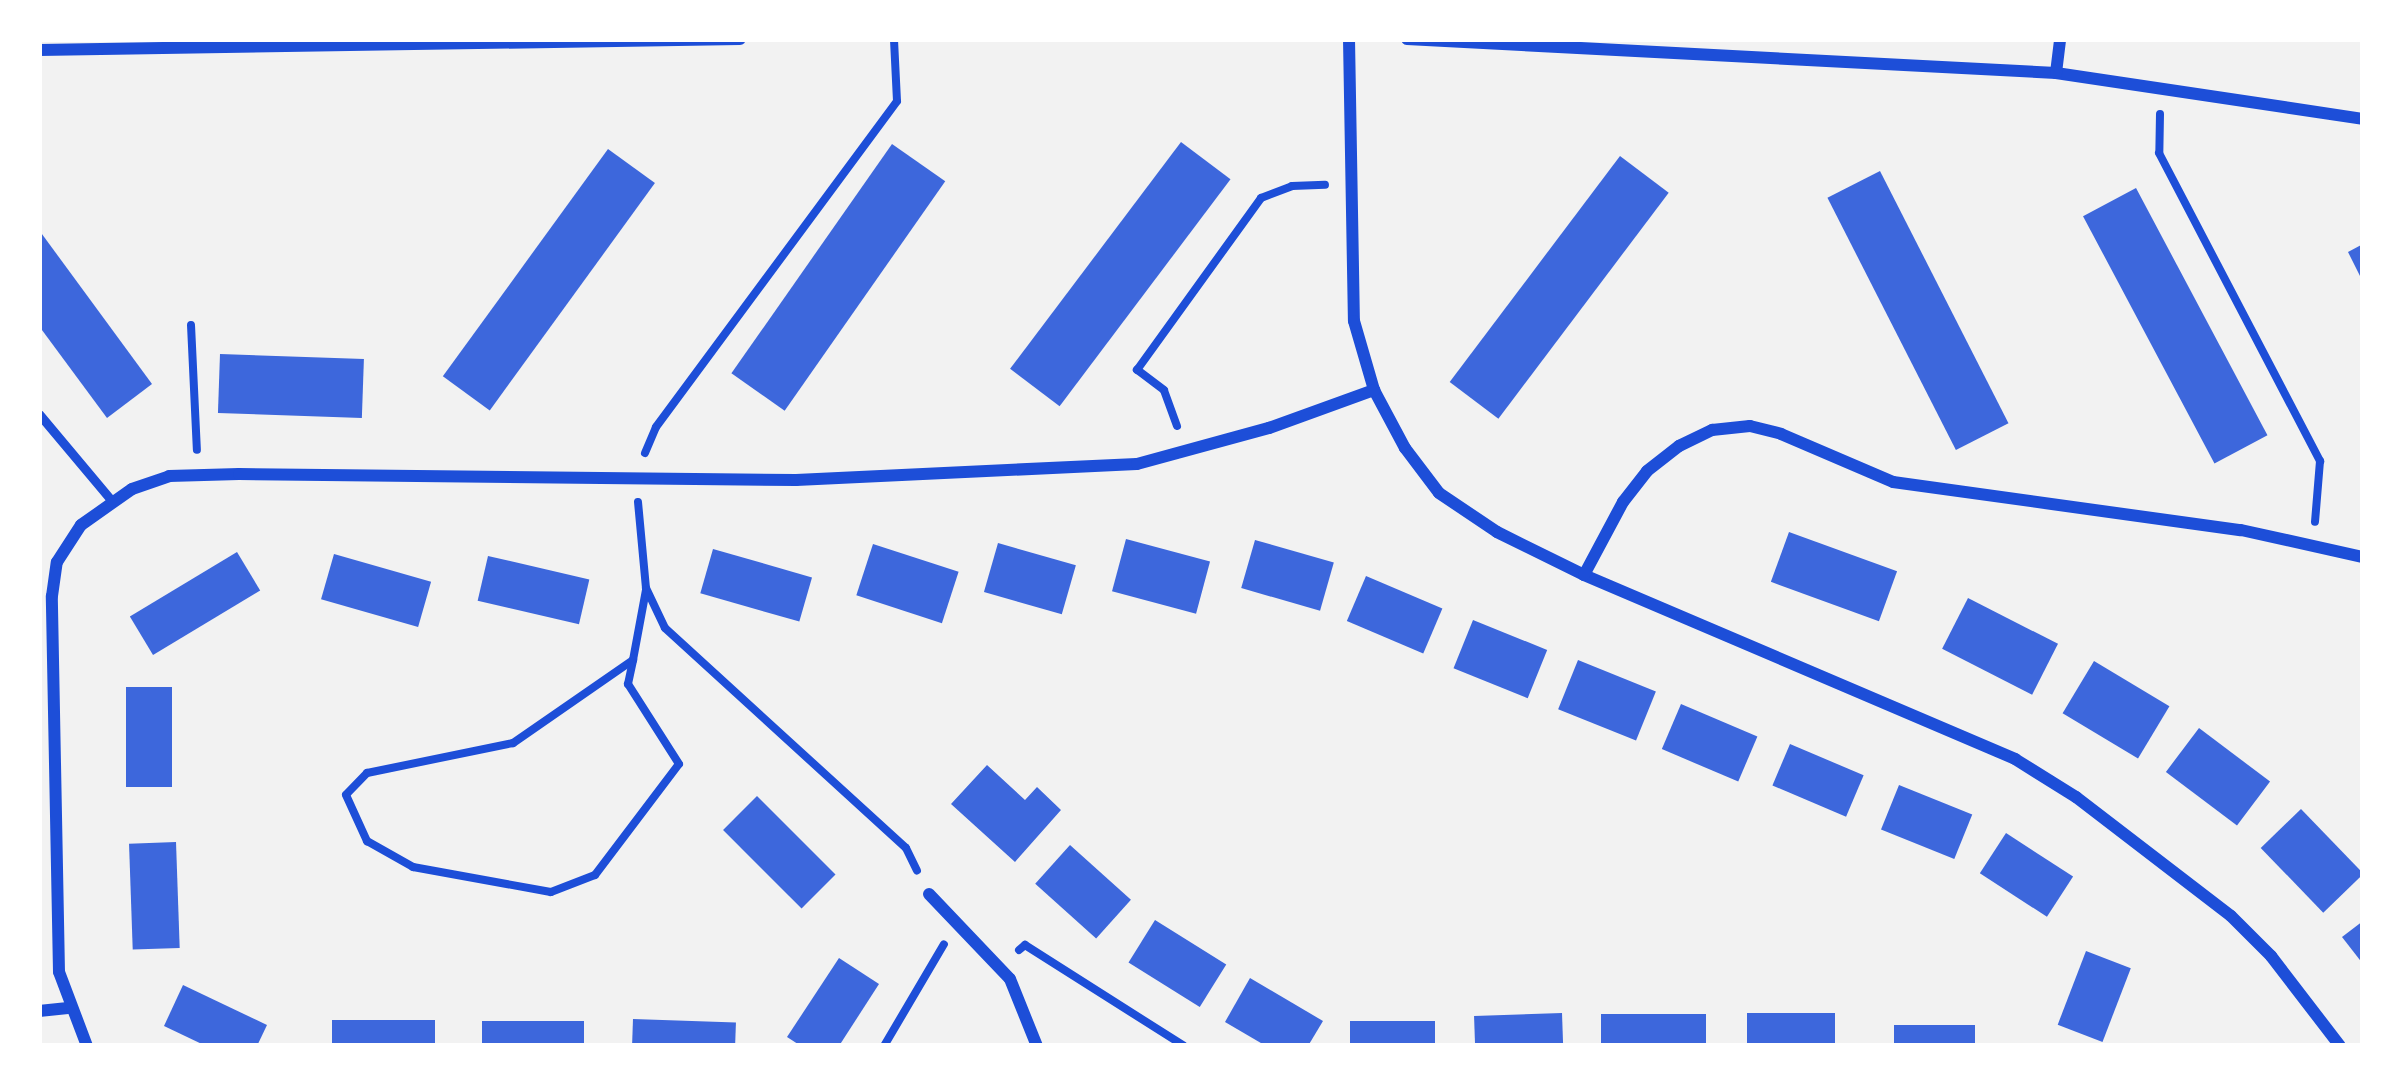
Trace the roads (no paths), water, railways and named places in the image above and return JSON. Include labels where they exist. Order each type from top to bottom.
[{"type":"street","points":[[39,50],[121,44],[740,39]]},
{"type":"street","points":[[1349,39],[1352,301],[1374,390],[1406,448],[1459,511],[1584,575],[2014,759],[2076,797],[2230,916],[2285,973],[2339,1046]]},
{"type":"street","points":[[1407,39],[2056,73],[2363,119]]},
{"type":"street","points":[[2056,73],[2060,39]]},
{"type":"street","points":[[87,1046],[68,1008],[59,972],[52,596],[57,562],[80,525],[112,501],[169,476],[796,480],[1137,464],[1374,390]]},
{"type":"street","points":[[1584,575],[1623,502],[1647,471],[1678,446],[1712,430],[1750,426],[1781,434],[1893,482],[2241,530],[2363,557]]},
{"type":"street","points":[[929,894],[1000,966],[1027,1012],[1037,1046]]},
{"type":"street","points":[[39,1011],[68,1008]]},
{"type":"lane","points":[[39,414],[112,501]]}]
